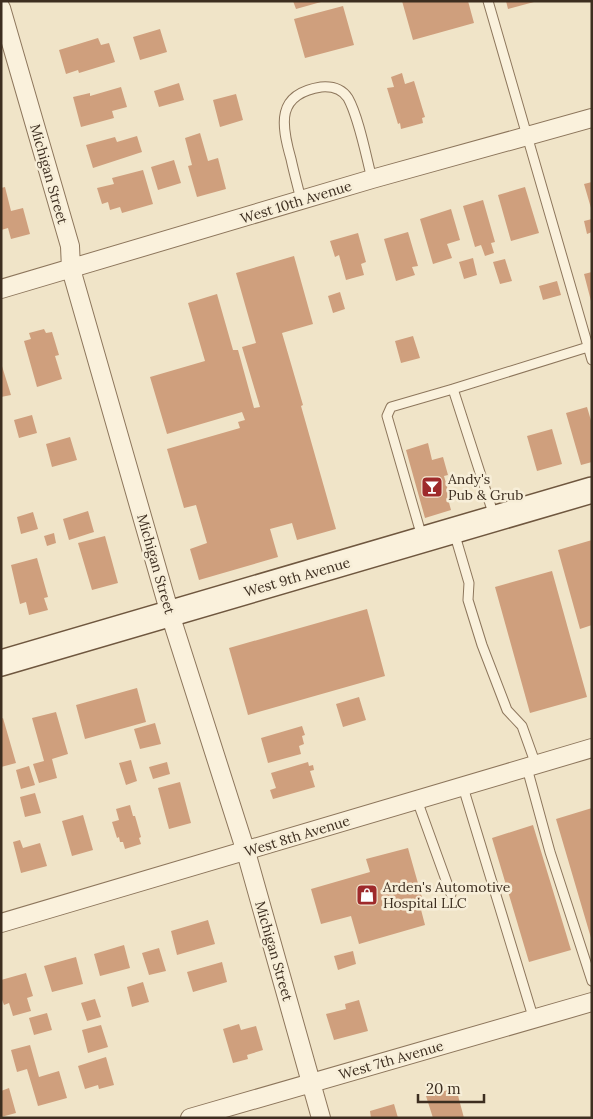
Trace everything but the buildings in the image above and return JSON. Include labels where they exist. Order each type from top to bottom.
[{"type":"main road","name":"West 9th Avenue","points":[[1,663],[592,490]]},
{"type":"street","name":"Michigan Street","points":[[1,8],[70,246],[71,269],[170,614],[246,852],[321,1118]]},
{"type":"street","name":"West 10th Avenue","points":[[1,289],[372,179],[592,118]]},
{"type":"street","name":"West 8th Avenue","points":[[1,923],[592,748]]},
{"type":"street","name":"West 7th Avenue","points":[[190,1118],[592,1002]]},
{"type":"lane","points":[[488,1],[592,360]]},
{"type":"lane","points":[[301,200],[284,135],[284,114],[289,102],[298,94],[316,88],[337,88],[347,97],[354,113],[372,179]]},
{"type":"lane","points":[[423,540],[387,416],[391,407],[588,347]]},
{"type":"lane","points":[[453,389],[494,519]]},
{"type":"lane","points":[[453,530],[469,582],[468,600],[482,645],[507,710],[522,726],[550,852],[592,981]]},
{"type":"lane","points":[[463,787],[534,1020]]},
{"type":"lane","points":[[417,800],[451,894]]},
{"type":"place","name":"Andy's Pub & Grub","points":[[432,487]]},
{"type":"place","name":"Arden's Automotive Hospital LLC","points":[[367,895]]}]
